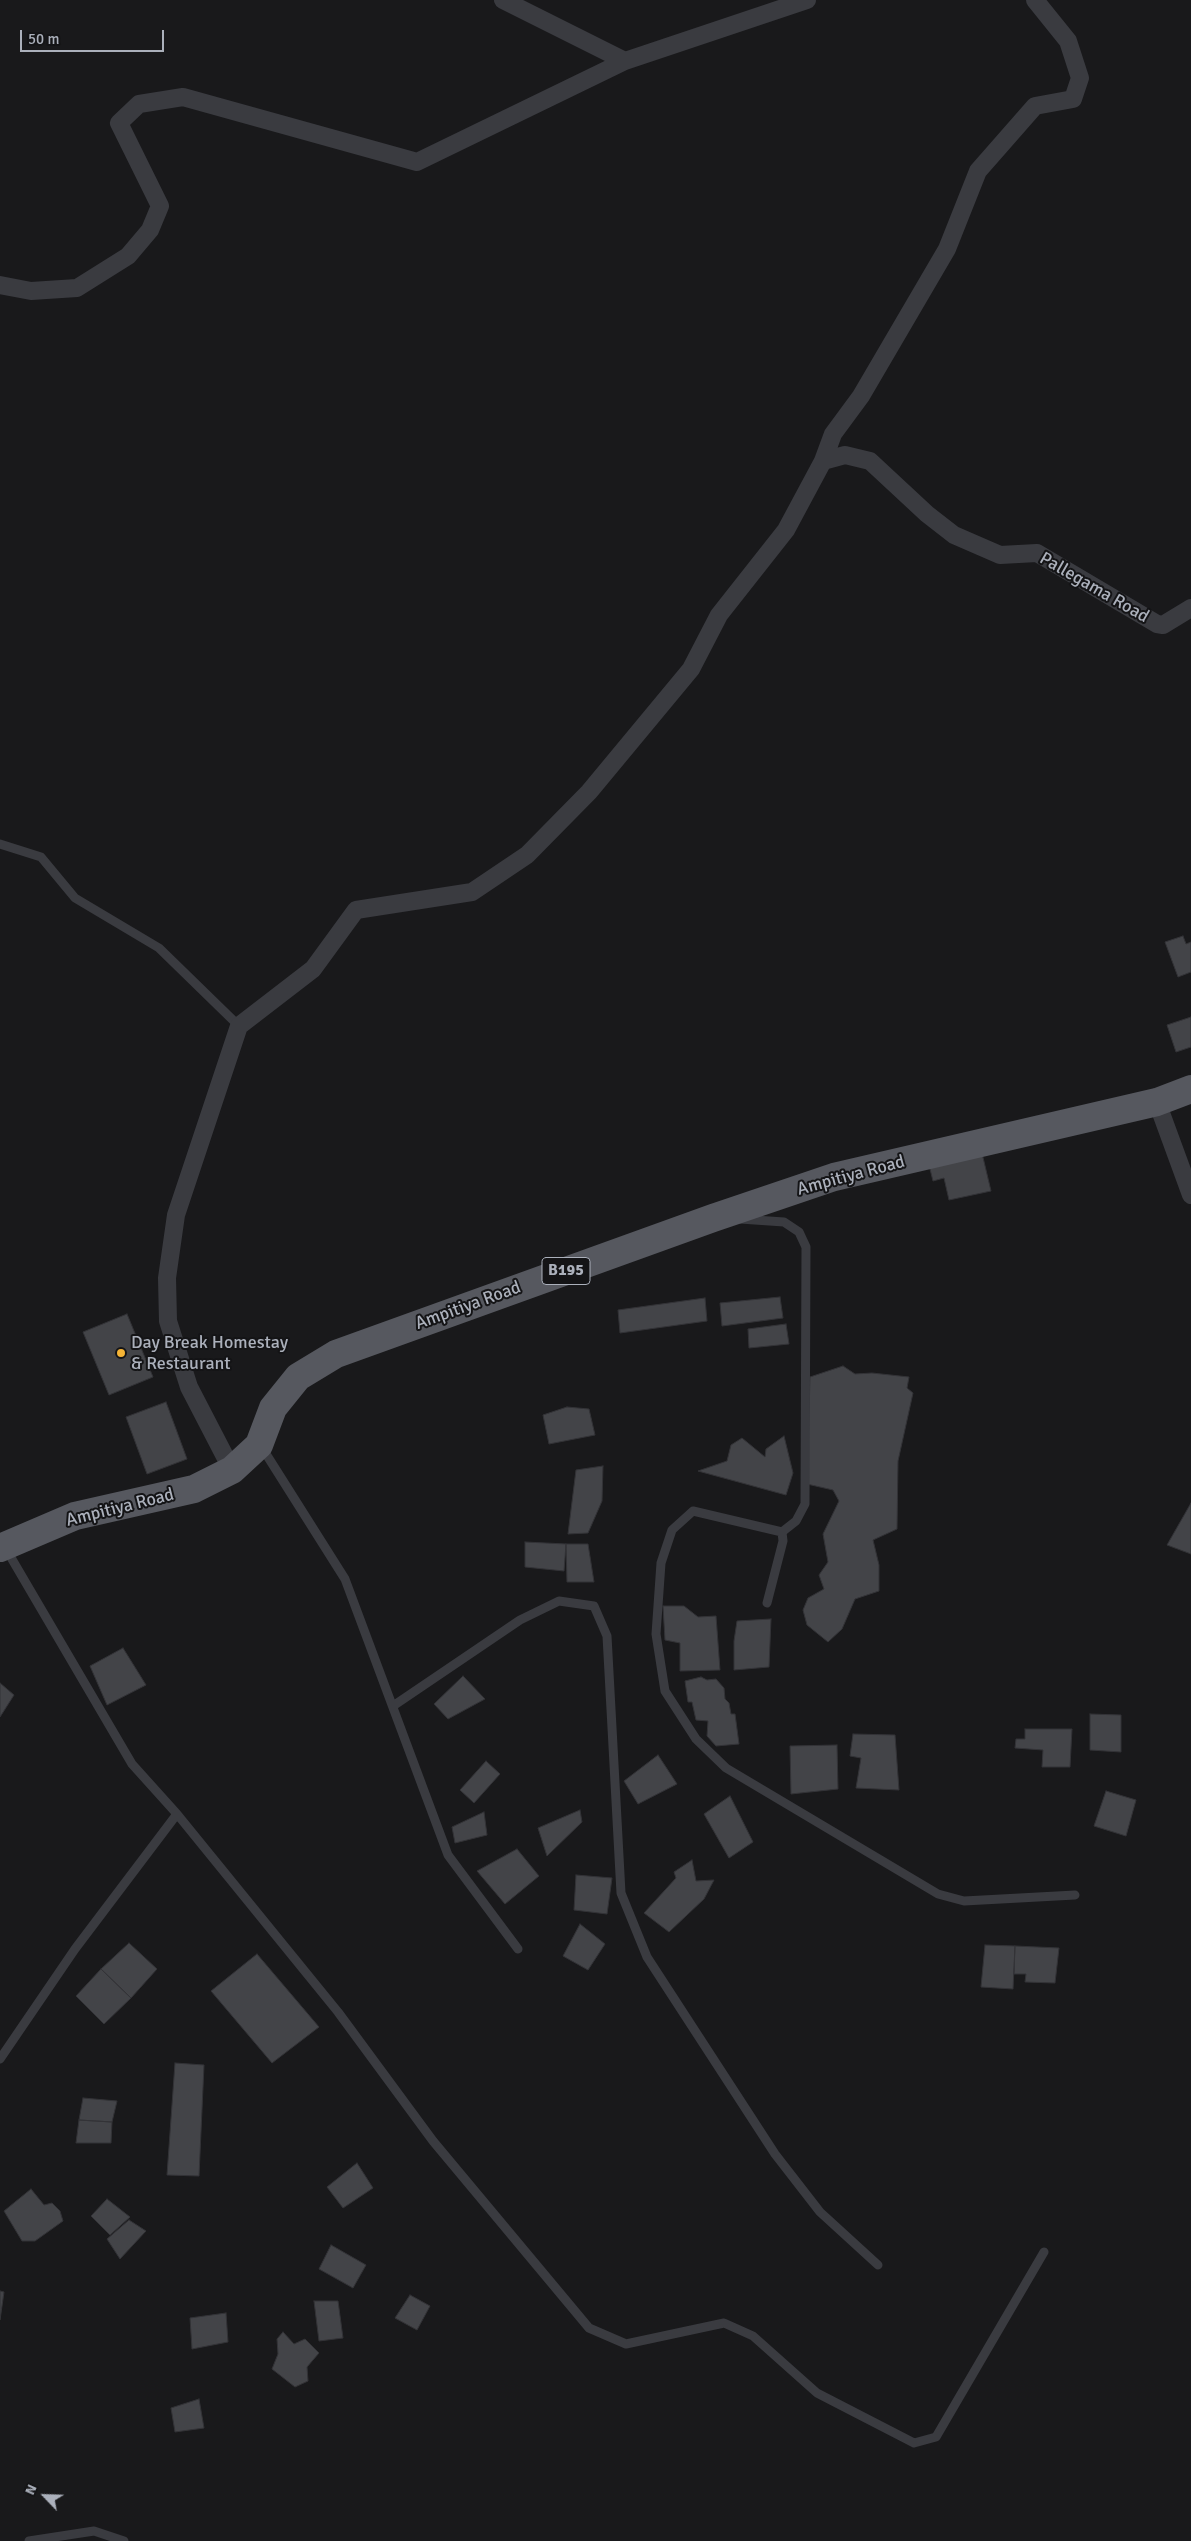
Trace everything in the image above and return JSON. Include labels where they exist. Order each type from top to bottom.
[{"type":"main road","name":"Ampitiya Road","points":[[2,1547],[75,1516],[194,1489],[232,1470],[259,1445],[273,1408],[298,1377],[336,1354],[712,1218],[834,1177],[1157,1102],[1191,1089]]},
{"type":"street","points":[[503,0],[625,60]]},
{"type":"street","points":[[0,284],[31,291],[77,288],[128,256],[150,230],[160,206],[119,123],[139,104],[183,97],[417,162],[625,60],[807,0]]},
{"type":"street","points":[[232,1470],[189,1387],[168,1321],[167,1278],[176,1215],[239,1026],[313,969],[356,910],[472,892],[526,855],[589,792],[691,669],[719,615],[786,530],[823,461],[833,434],[861,396],[947,250],[978,171],[1035,106],[1073,99],[1080,78],[1068,41],[1035,0]]},
{"type":"street","name":"Pallegama Road","points":[[823,461],[845,455],[870,461],[927,514],[954,535],[1000,554],[1037,553],[1156,624],[1163,625],[1191,608]]},
{"type":"street","points":[[1157,1102],[1191,1195]]},
{"type":"lane","points":[[0,844],[41,858],[75,898],[159,948],[239,1026]]},
{"type":"lane","points":[[712,1218],[784,1222],[799,1232],[806,1247],[805,1504],[796,1521],[782,1532]]},
{"type":"lane","points":[[259,1445],[345,1579],[448,1855],[518,1949]]},
{"type":"lane","points":[[782,1532],[693,1511],[672,1530],[661,1563],[656,1634],[665,1691],[696,1739],[726,1768],[938,1894],[964,1901],[1075,1895]]},
{"type":"lane","points":[[767,1603],[783,1541],[782,1532]]},
{"type":"lane","points":[[2,1547],[132,1764],[177,1814],[338,2012],[433,2141],[589,2328],[626,2344],[724,2322],[753,2336],[817,2393],[914,2443],[936,2437],[1044,2252]]},
{"type":"lane","points":[[393,1706],[520,1620],[559,1601],[594,1606],[607,1636],[621,1893],[647,1957],[774,2154],[820,2212],[878,2265]]},
{"type":"lane","points":[[0,2059],[75,1949],[177,1814]]},
{"type":"lane","points":[[29,2541],[94,2531],[124,2541]]},
{"type":"building","points":[[1183,936],[1186,944],[1191,942],[1191,972],[1178,977],[1165,942]]},
{"type":"building","points":[[1191,1017],[1191,1047],[1176,1052],[1167,1025]]},
{"type":"building","points":[[981,1149],[991,1191],[949,1200],[944,1178],[933,1181],[928,1161]]},
{"type":"building","points":[[780,1297],[783,1318],[722,1326],[720,1303]]},
{"type":"building","points":[[705,1298],[707,1321],[620,1333],[618,1310]]},
{"type":"building","points":[[127,1314],[153,1377],[109,1395],[83,1332]]},
{"type":"building","points":[[786,1324],[789,1344],[749,1348],[748,1329]]},
{"type":"building","points":[[843,1366],[855,1374],[872,1373],[909,1377],[907,1388],[913,1393],[898,1461],[897,1529],[873,1540],[879,1565],[879,1591],[855,1599],[842,1629],[828,1642],[807,1625],[803,1610],[808,1598],[824,1589],[819,1575],[828,1562],[823,1534],[839,1501],[833,1490],[807,1484],[810,1377]]},
{"type":"building","points":[[166,1402],[187,1459],[147,1474],[126,1417]]},
{"type":"building","points":[[567,1407],[589,1409],[595,1435],[549,1444],[543,1415]]},
{"type":"building","points":[[784,1436],[793,1473],[786,1495],[698,1471],[727,1461],[731,1445],[742,1438],[765,1457],[766,1449]]},
{"type":"building","points":[[603,1466],[602,1501],[588,1533],[568,1534],[576,1470]]},
{"type":"building","points":[[1191,1503],[1191,1554],[1167,1545]]},
{"type":"building","points":[[525,1542],[566,1544],[564,1571],[525,1567]]},
{"type":"building","points":[[566,1544],[588,1544],[594,1582],[567,1582]]},
{"type":"building","points":[[663,1606],[684,1606],[698,1617],[716,1616],[720,1670],[680,1671],[680,1643],[665,1640]]},
{"type":"building","points":[[771,1619],[769,1667],[734,1670],[734,1641],[737,1621]]},
{"type":"building","points":[[123,1648],[146,1685],[107,1705],[90,1666]]},
{"type":"building","points":[[463,1676],[485,1699],[448,1719],[434,1704]]},
{"type":"building","points":[[701,1677],[707,1680],[716,1679],[724,1688],[725,1699],[729,1703],[731,1714],[735,1714],[739,1744],[716,1746],[707,1736],[708,1721],[696,1720],[692,1702],[688,1702],[685,1681]]},
{"type":"building","points":[[0,1683],[14,1695],[0,1717]]},
{"type":"building","points":[[1090,1714],[1121,1715],[1121,1752],[1090,1750]]},
{"type":"building","points":[[1025,1729],[1072,1729],[1070,1767],[1042,1767],[1043,1750],[1015,1748],[1016,1739],[1025,1739]]},
{"type":"building","points":[[853,1734],[895,1735],[899,1790],[856,1788],[861,1758],[850,1756]]},
{"type":"building","points":[[837,1745],[838,1789],[791,1794],[790,1746]]},
{"type":"building","points":[[658,1755],[677,1784],[638,1804],[624,1781]]},
{"type":"building","points":[[486,1761],[500,1774],[474,1803],[460,1790]]},
{"type":"building","points":[[1106,1791],[1136,1800],[1126,1836],[1094,1826]]},
{"type":"building","points":[[730,1796],[753,1842],[729,1858],[704,1814]]},
{"type":"building","points":[[580,1810],[582,1822],[547,1856],[538,1828]]},
{"type":"building","points":[[484,1812],[487,1835],[455,1843],[452,1827]]},
{"type":"building","points":[[517,1849],[539,1876],[505,1904],[477,1871]]},
{"type":"building","points":[[692,1860],[696,1881],[714,1880],[704,1899],[669,1932],[644,1913],[676,1878],[674,1872]]},
{"type":"building","points":[[576,1875],[612,1878],[607,1914],[574,1910]]},
{"type":"building","points":[[580,1924],[605,1944],[588,1970],[563,1956]]},
{"type":"building","points":[[129,1943],[157,1969],[131,1998],[101,1969]]},
{"type":"building","points":[[985,1945],[1015,1946],[1013,1989],[981,1987]]},
{"type":"building","points":[[1015,1946],[1059,1948],[1055,1983],[1025,1982],[1026,1974],[1014,1974]]},
{"type":"building","points":[[257,1954],[319,2027],[272,2063],[211,1991]]},
{"type":"building","points":[[101,1969],[131,1998],[104,2024],[76,1996]]},
{"type":"building","points":[[175,2063],[204,2065],[199,2176],[167,2175]]},
{"type":"building","points":[[83,2098],[117,2101],[112,2122],[79,2120]]},
{"type":"building","points":[[79,2120],[112,2122],[111,2143],[76,2143]]},
{"type":"building","points":[[357,2163],[373,2188],[343,2208],[327,2187]]},
{"type":"building","points":[[31,2189],[44,2205],[52,2203],[60,2211],[63,2221],[35,2241],[22,2241],[4,2211]]},
{"type":"building","points":[[107,2199],[130,2217],[110,2235],[91,2216]]},
{"type":"building","points":[[129,2220],[146,2231],[120,2259],[107,2239]]},
{"type":"building","points":[[331,2245],[366,2265],[353,2288],[319,2269]]},
{"type":"building","points":[[0,2291],[4,2292],[0,2320]]},
{"type":"building","points":[[410,2295],[430,2306],[417,2330],[395,2318]]},
{"type":"building","points":[[314,2301],[338,2301],[343,2338],[319,2341]]},
{"type":"building","points":[[226,2313],[228,2342],[192,2349],[190,2318]]},
{"type":"building","points":[[283,2332],[294,2344],[305,2339],[319,2353],[307,2367],[308,2381],[295,2387],[272,2369],[278,2354],[277,2339]]},
{"type":"building","points":[[199,2399],[204,2428],[175,2432],[171,2408]]},
{"type":"place","name":"Day Break Homestay & Restaurant","points":[[121,1353]]}]
